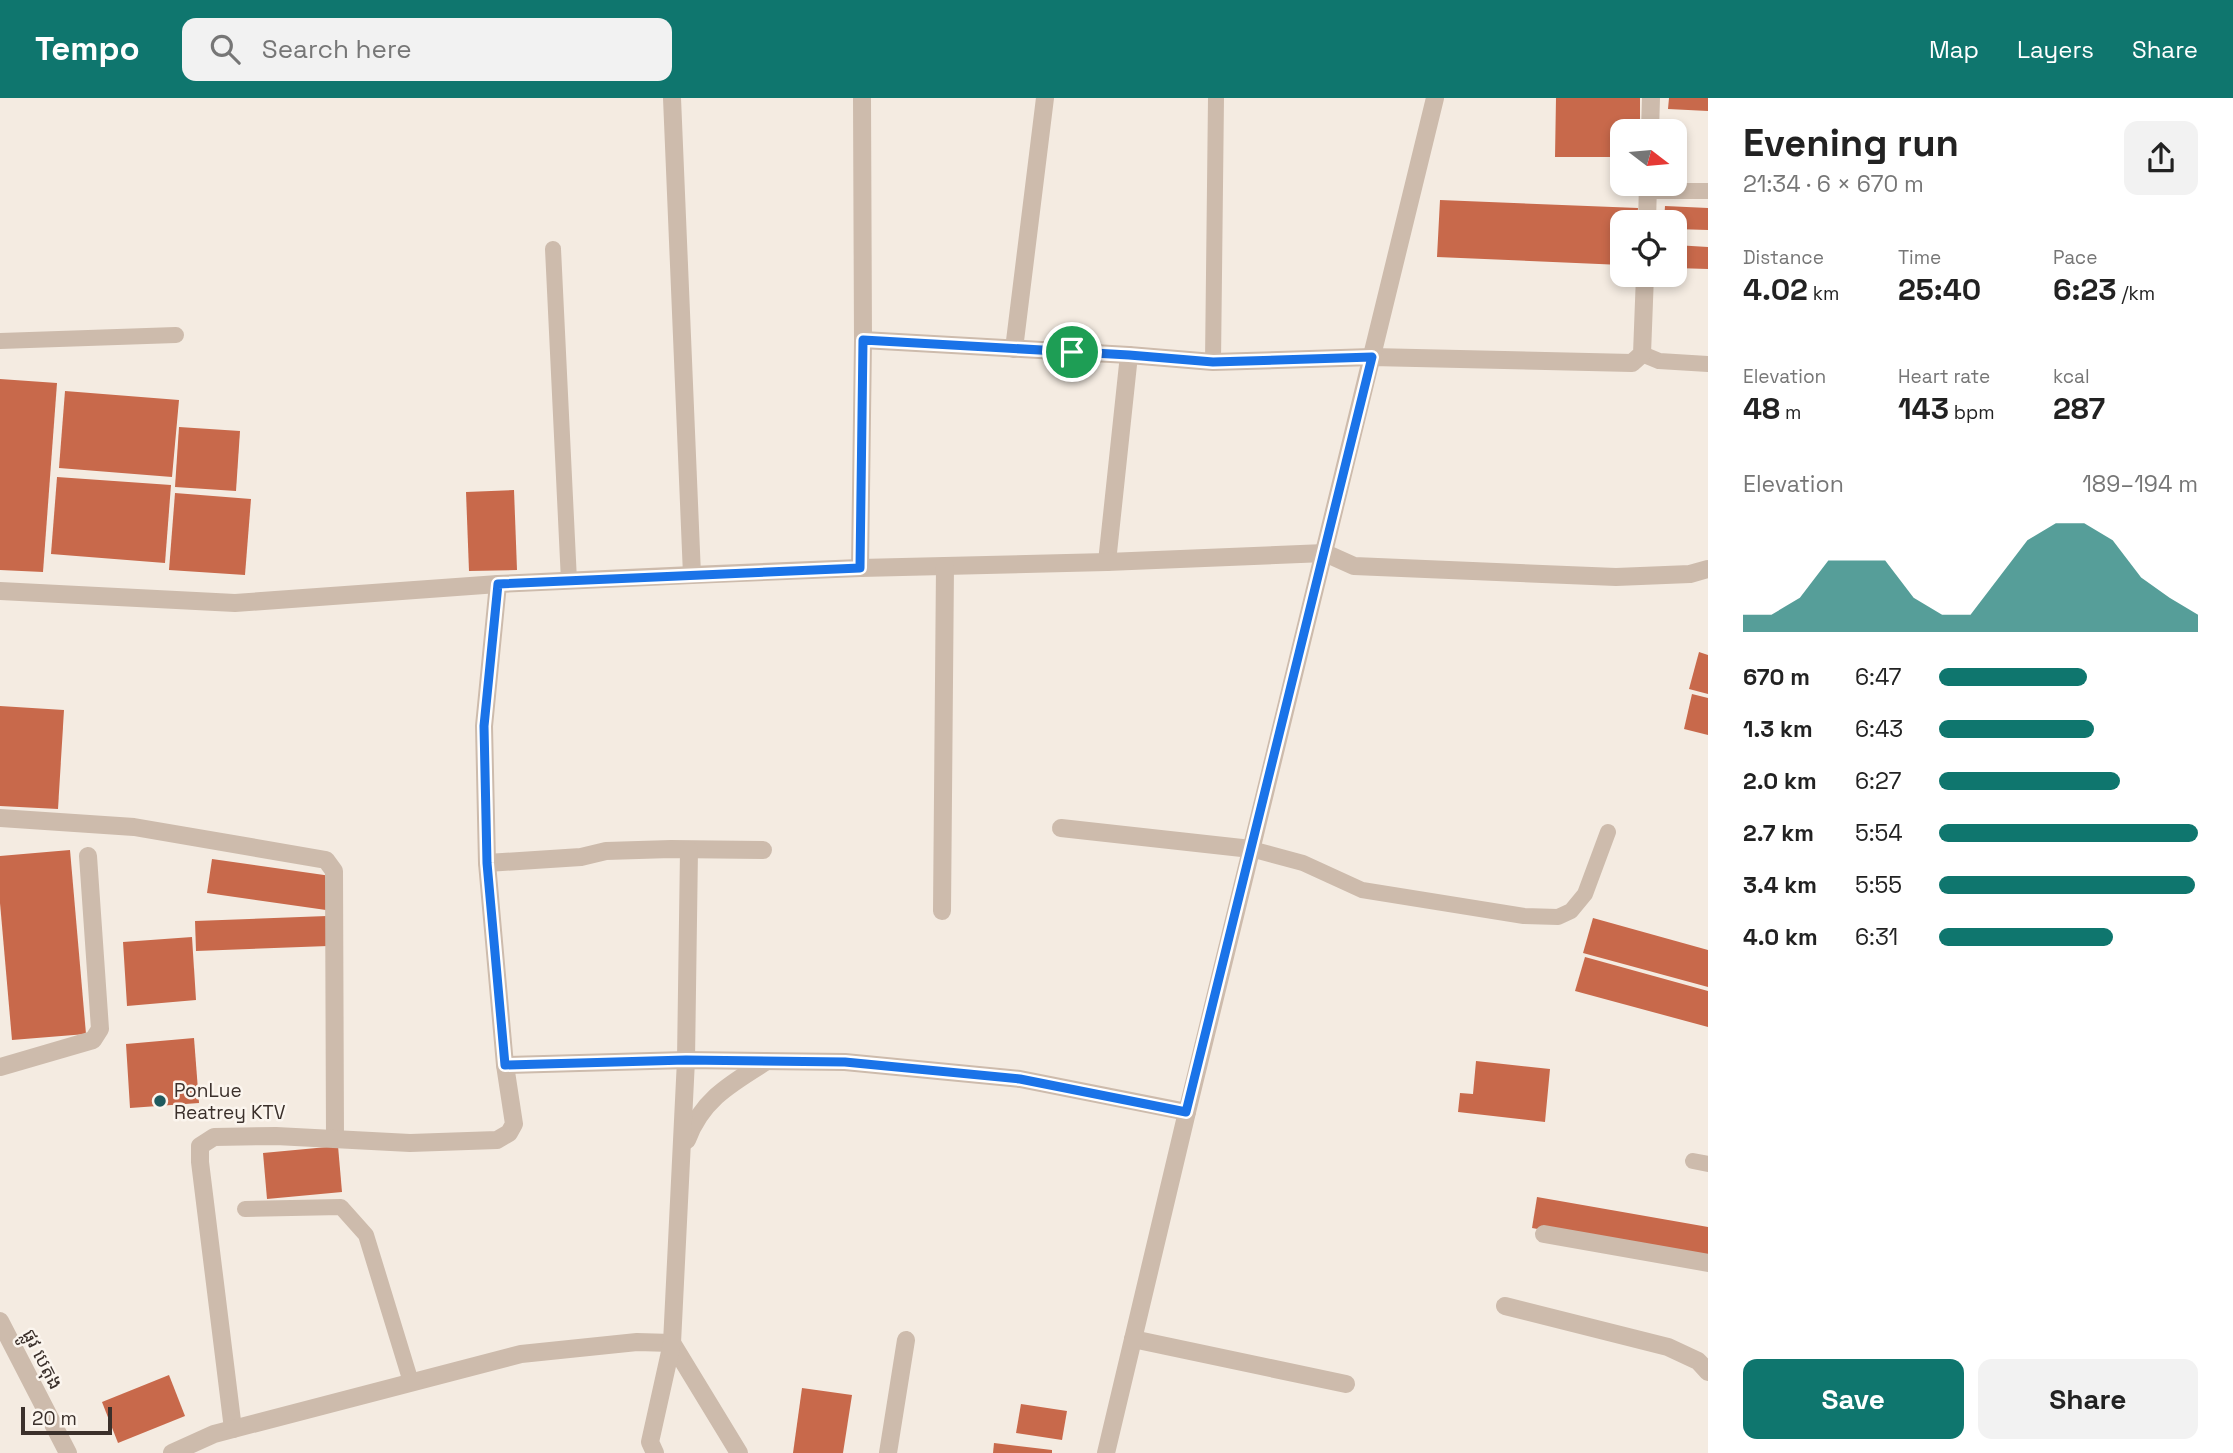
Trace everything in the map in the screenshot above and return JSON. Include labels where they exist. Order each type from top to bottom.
[{"type":"street","points":[[672,98],[692,575]]},
{"type":"street","points":[[860,568],[862,98]]},
{"type":"street","points":[[1014,349],[1045,98]]},
{"type":"street","points":[[1107,1453],[1186,1112],[1435,98]]},
{"type":"street","points":[[1650,119],[1651,98]]},
{"type":"street","points":[[863,340],[1213,362],[1372,357],[1632,363],[1642,354],[1645,287]]},
{"type":"street","points":[[1108,562],[1129,355]]},
{"type":"street","points":[[0,591],[235,603],[498,584],[1325,552],[1354,566],[1616,577],[1690,574],[1708,569]]},
{"type":"street","points":[[942,911],[945,566]]},
{"type":"street","points":[[233,1429],[200,1146],[214,1137],[335,1138],[410,1143],[497,1140],[509,1133],[514,1124],[505,1065],[487,863],[484,726],[498,584]]},
{"type":"street","points":[[0,818],[134,827],[326,860],[334,871],[335,1138]]},
{"type":"street","points":[[1061,828],[1251,849]]},
{"type":"street","points":[[655,1453],[650,1442],[672,1343],[686,1060],[689,850]]},
{"type":"street","points":[[487,863],[581,857],[606,851],[763,850]]},
{"type":"street","points":[[0,1067],[93,1040],[98,1034],[100,1029],[88,856]]},
{"type":"street","points":[[505,1065],[686,1060],[845,1062],[1020,1079],[1186,1112]]},
{"type":"street","points":[[682,1154],[693,1123],[712,1098],[767,1061]]},
{"type":"street","points":[[1544,1234],[1708,1264]]},
{"type":"street","points":[[1506,1306],[1668,1347],[1698,1361],[1708,1372]]},
{"type":"street","name":"ផ្លូវ បេតុង","points":[[0,1321],[68,1453]]},
{"type":"street","points":[[1133,1339],[1346,1384]]},
{"type":"street","points":[[888,1453],[906,1340]]},
{"type":"street","points":[[172,1453],[214,1434],[521,1354],[637,1342],[672,1343]]},
{"type":"street","points":[[672,1343],[739,1453]]},
{"type":"lane","points":[[1213,362],[1216,98]]},
{"type":"lane","points":[[1687,190],[1708,191]]},
{"type":"lane","points":[[553,249],[569,581]]},
{"type":"lane","points":[[0,341],[176,335]]},
{"type":"lane","points":[[1642,354],[1659,361],[1708,364]]},
{"type":"lane","points":[[1251,849],[1303,863],[1362,890],[1524,916],[1558,917],[1571,911],[1585,894],[1608,832]]},
{"type":"lane","points":[[245,1209],[341,1207],[366,1235],[411,1382]]},
{"type":"building","points":[[1556,98],[1640,98],[1640,119],[1610,119],[1610,157],[1555,157]]},
{"type":"building","points":[[1669,98],[1708,98],[1708,111],[1668,109]]},
{"type":"building","points":[[1440,200],[1638,208],[1610,210],[1610,264],[1437,257]]},
{"type":"building","points":[[1665,206],[1708,208],[1708,230],[1687,229],[1687,210],[1665,210]]},
{"type":"building","points":[[1687,246],[1708,247],[1708,269],[1687,268]]},
{"type":"building","points":[[0,379],[57,383],[43,572],[0,570]]},
{"type":"building","points":[[65,391],[179,400],[172,477],[59,468]]},
{"type":"building","points":[[179,427],[240,431],[236,491],[175,487]]},
{"type":"building","points":[[57,477],[171,485],[165,563],[51,554]]},
{"type":"building","points":[[514,490],[517,570],[469,571],[466,492]]},
{"type":"building","points":[[175,493],[251,499],[245,575],[169,570]]},
{"type":"building","points":[[1699,652],[1708,655],[1708,694],[1689,689]]},
{"type":"building","points":[[1692,694],[1708,698],[1708,735],[1684,729]]},
{"type":"building","points":[[0,706],[64,710],[58,809],[0,806]]},
{"type":"building","points":[[70,850],[86,1034],[12,1040],[0,903],[0,856]]},
{"type":"building","points":[[212,859],[331,876],[326,910],[207,893]]},
{"type":"building","points":[[327,916],[328,946],[196,951],[195,921]]},
{"type":"building","points":[[1593,918],[1708,950],[1708,987],[1583,953]]},
{"type":"building","points":[[192,937],[196,1000],[127,1006],[123,942]]},
{"type":"building","points":[[1585,957],[1708,991],[1708,1027],[1575,991]]},
{"type":"building","points":[[194,1038],[199,1103],[130,1108],[126,1044]]},
{"type":"building","points":[[1476,1061],[1550,1069],[1545,1122],[1458,1112],[1460,1093],[1473,1094]]},
{"type":"building","points":[[338,1146],[342,1192],[267,1199],[263,1153]]},
{"type":"building","points":[[1537,1197],[1708,1227],[1708,1259],[1532,1228]]},
{"type":"building","points":[[169,1375],[185,1416],[118,1443],[102,1402]]},
{"type":"building","points":[[802,1388],[852,1395],[843,1453],[793,1453]]},
{"type":"building","points":[[1021,1404],[1067,1411],[1062,1440],[1016,1433]]},
{"type":"building","points":[[994,1443],[1052,1450],[1052,1453],[993,1453]]},
{"type":"place","name":"PonLue Reatrey KTV","points":[[160,1101]]},
{"type":"route","points":[[863,340],[1072,352],[1213,362],[1372,357],[1186,1112],[1020,1079],[845,1062],[686,1060],[505,1065],[487,863],[484,726],[498,584],[860,568],[863,340]]}]
